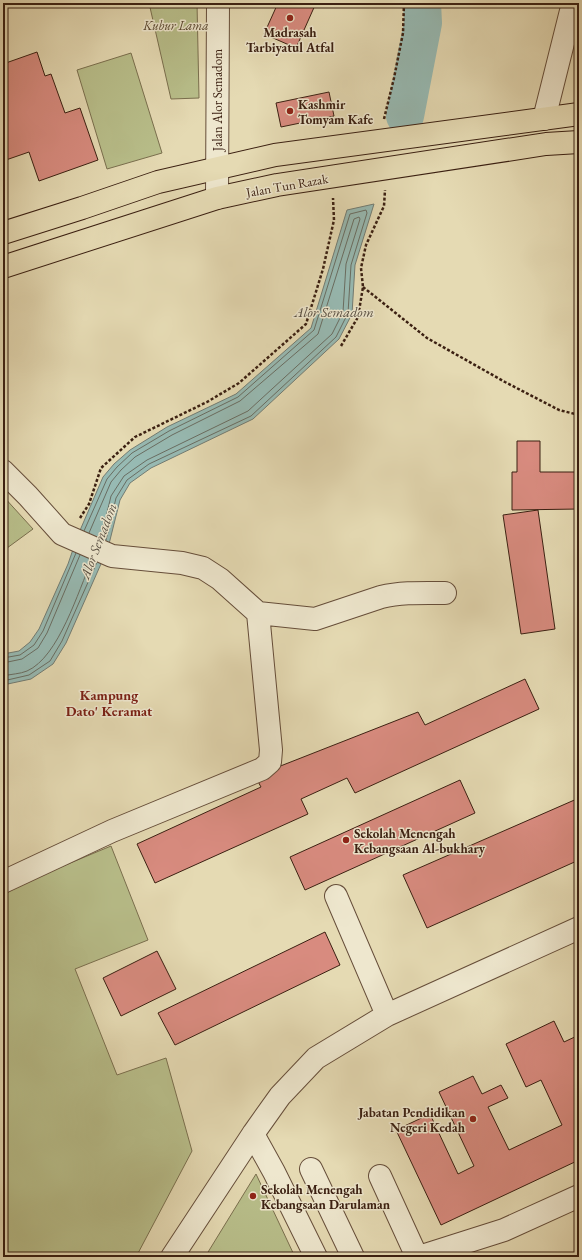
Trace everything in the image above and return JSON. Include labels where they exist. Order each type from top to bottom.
[{"type":"main road","points":[[3,233],[158,182],[275,155],[579,114]]},
{"type":"main road","name":"Jalan Tun Razak","points":[[3,267],[217,198],[277,185],[546,144],[579,142]]},
{"type":"street","name":"Jalan Alor Semadom","points":[[217,198],[218,3]]},
{"type":"street","points":[[544,119],[573,3]]},
{"type":"street","points":[[3,471],[62,534],[112,556],[182,563],[203,568],[220,579],[258,613],[315,619],[381,597],[401,593],[445,593]]},
{"type":"street","points":[[3,882],[112,831],[262,770],[270,762],[271,750],[258,613]]},
{"type":"street","points":[[336,896],[387,1015]]},
{"type":"street","points":[[172,1257],[253,1134],[280,1096],[316,1058],[387,1015],[579,928]]},
{"type":"street","points":[[253,1134],[274,1172],[316,1257]]},
{"type":"street","points":[[311,1169],[352,1257]]},
{"type":"street","points":[[380,1176],[418,1257],[504,1230],[579,1196]]},
{"type":"path","points":[[379,141],[403,33],[404,3]]},
{"type":"path","points":[[342,346],[358,317],[363,287],[360,268],[366,245],[384,206],[386,169]]},
{"type":"path","points":[[80,518],[89,504],[101,468],[135,437],[207,402],[239,383],[306,324],[323,269],[334,220],[334,213]]},
{"type":"path","points":[[363,287],[427,338],[505,382],[559,410],[579,415]]},
{"type":"green space","name":"Kubur Lama","points":[[149,3],[197,3],[199,98],[171,99]]},
{"type":"green space","points":[[131,53],[162,153],[107,169],[77,70]]},
{"type":"green space","points":[[3,496],[33,529],[3,551]]},
{"type":"green space","points":[[111,846],[148,940],[75,969],[117,1075],[166,1058],[192,1151],[136,1257],[3,1257],[3,1185],[6,1161],[3,1149],[3,891]]},
{"type":"green space","name":"Sekolah Menengah Kebangsaan Darulaman","points":[[256,1174],[295,1257],[205,1257]]},
{"type":"water","name":"Alor Semadom","points":[[374,204],[355,265],[352,314],[339,339],[253,419],[151,468],[130,483],[120,500],[108,548],[66,643],[53,664],[31,679],[3,685],[3,654],[19,651],[30,642],[39,629],[68,564],[78,535],[103,477],[114,464],[130,450],[167,427],[236,394],[311,328],[347,210]]},
{"type":"building","name":"Madrasah Tarbiyatul Atfal","points":[[278,3],[316,3],[296,48],[264,34]]},
{"type":"building","points":[[37,52],[45,76],[51,74],[65,113],[80,108],[98,160],[39,181],[29,152],[3,161],[3,64]]},
{"type":"building","points":[[329,92],[334,116],[281,127],[276,103]]},
{"type":"building","points":[[517,441],[540,441],[540,472],[579,472],[579,509],[512,510],[512,472],[517,472]]},
{"type":"building","points":[[538,510],[555,629],[521,634],[503,515]]},
{"type":"building","points":[[525,679],[539,709],[355,793],[347,778],[301,799],[308,814],[155,883],[137,844],[261,787],[255,776],[418,712],[425,725]]},
{"type":"building","points":[[460,780],[475,813],[305,890],[290,857]]},
{"type":"building","points":[[579,798],[579,860],[427,928],[403,875]]},
{"type":"building","points":[[325,932],[340,965],[175,1045],[158,1013]]},
{"type":"building","points":[[157,951],[176,989],[121,1016],[103,978]]},
{"type":"building","name":"Jabatan Pendidikan Negeri Kedah","points":[[554,1021],[564,1042],[579,1035],[579,1160],[441,1225],[396,1130],[430,1114],[458,1174],[474,1166],[439,1092],[473,1076],[482,1094],[501,1085],[508,1098],[488,1107],[509,1150],[562,1125],[541,1080],[526,1087],[506,1044]]},
{"type":"waterway","name":"Alor Semadom","points":[[405,116],[423,23],[422,3]]},
{"type":"place","name":"Madrasah Tarbiyatul Atfal","points":[[290,18]]},
{"type":"place","name":"Kashmir Tomyam Kafe","points":[[290,111]]},
{"type":"place","name":"Sekolah Menengah Kebangsaan Al-bukhary","points":[[346,840]]},
{"type":"place","name":"Jabatan Pendidikan Negeri Kedah","points":[[473,1119]]},
{"type":"place","name":"Sekolah Menengah Kebangsaan Darulaman","points":[[253,1196]]},
{"type":"district","name":"Kampung Dato' Keramat","points":[[109,704]]}]
